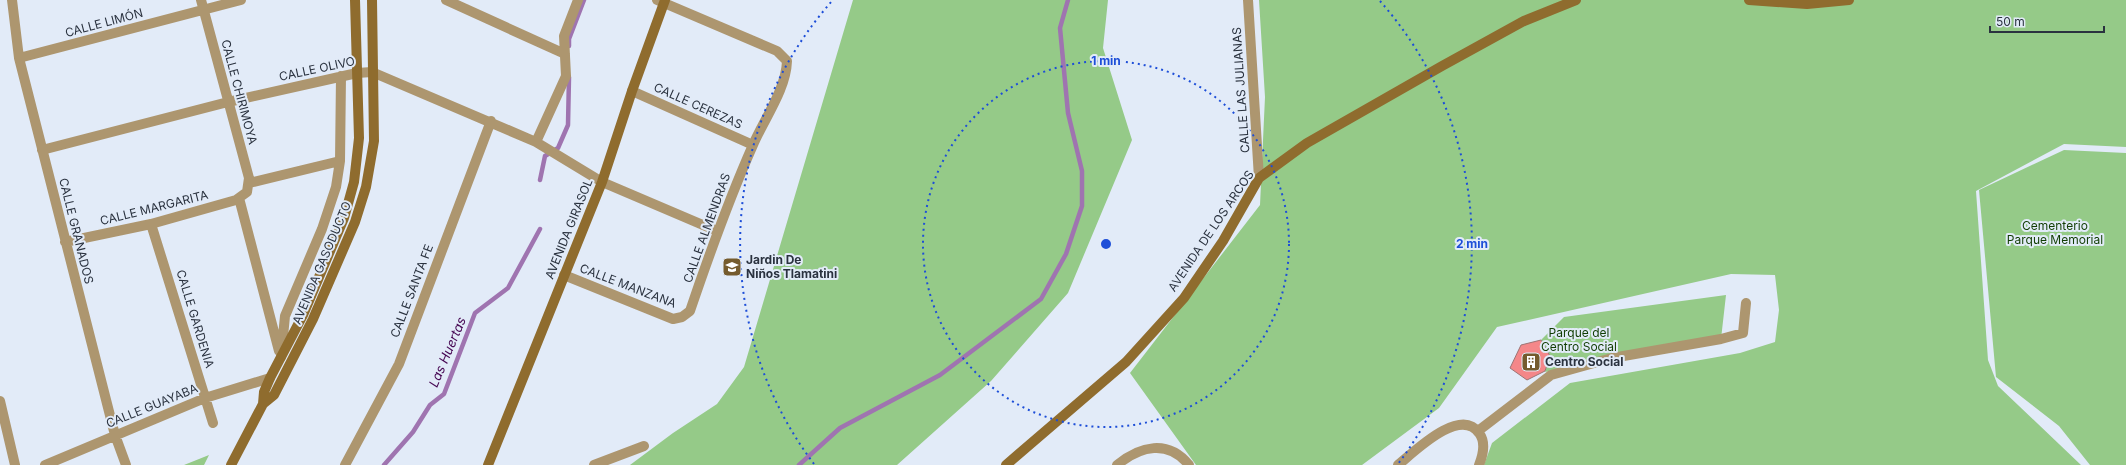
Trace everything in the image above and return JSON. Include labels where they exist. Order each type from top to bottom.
[{"type":"street","name":"CALLE GRANADOS","points":[[12,0],[19,58],[115,436],[126,465]]},
{"type":"street","name":"CALLE LIMÓN","points":[[19,58],[203,5],[241,0]]},
{"type":"street","name":"AVENIDA GASODUCTO","points":[[231,465],[263,404],[264,392],[270,378],[303,315],[344,218],[354,182],[359,138],[355,0]]},
{"type":"street","name":"AVENIDA GASODUCTO","points":[[263,404],[274,395],[313,319],[355,222],[366,187],[374,141],[372,0]]},
{"type":"street","points":[[446,0],[565,54]]},
{"type":"street","points":[[540,143],[566,76],[564,36],[578,0]]},
{"type":"street","name":"CALLE LAS JULIANAS","points":[[1248,0],[1259,178]]},
{"type":"street","name":"AVENIDA DE LOS ARCOS","points":[[1006,465],[1126,362],[1184,298],[1223,241],[1259,178],[1307,143],[1442,66],[1524,21],[1576,0]]},
{"type":"street","points":[[1749,0],[1807,4],[1849,0]]},
{"type":"street","name":"CALLE ALMENDRAS","points":[[662,1],[777,51],[787,61],[787,75],[753,145],[717,231],[690,311],[682,318]]},
{"type":"street","name":"AVENIDA GIRASOL","points":[[488,465],[602,182],[662,1]]},
{"type":"street","name":"CALLE CHIRIMOYA","points":[[203,5],[249,178],[248,187]]},
{"type":"street","name":"CALLE OLIVO","points":[[42,150],[228,102],[341,76],[372,72],[540,143],[602,182],[717,231]]},
{"type":"street","points":[[281,357],[285,316],[322,229],[336,187],[340,161],[341,76]]},
{"type":"street","name":"CALLE CEREZAS","points":[[632,91],[753,145]]},
{"type":"street","name":"CALLE SANTA FE","points":[[345,465],[399,364],[491,121]]},
{"type":"street","points":[[248,187],[340,161]]},
{"type":"street","name":"CALLE MARGARITA","points":[[65,242],[152,224],[239,198],[248,187]]},
{"type":"street","points":[[239,198],[281,357]]},
{"type":"street","name":"CALLE GARDENIA","points":[[152,224],[213,422]]},
{"type":"street","name":"CALLE MANZANA","points":[[564,275],[672,319],[682,318]]},
{"type":"street","points":[[1478,431],[1550,375],[1612,358],[1721,339],[1743,333],[1746,303]]},
{"type":"street","name":"CALLE GUAYABA","points":[[45,465],[205,398],[270,378]]},
{"type":"street","points":[[0,401],[15,465]]},
{"type":"street","points":[[1398,465],[1434,436],[1454,425],[1468,424],[1478,431],[1483,439],[1483,456],[1479,465]]},
{"type":"street","points":[[594,465],[644,446]]},
{"type":"street","points":[[1117,465],[1128,456],[1147,448],[1168,449],[1181,456],[1189,465]]},
{"type":"green space","points":[[853,0],[1108,0],[1103,48],[1132,140],[1068,293],[991,381],[897,465],[630,465],[673,433],[717,404],[744,367]]},
{"type":"green space","points":[[1259,0],[2126,0],[2126,147],[2064,144],[1976,191],[1988,360],[1998,386],[2081,465],[1484,465],[1492,443],[1570,383],[1740,353],[1775,342],[1779,310],[1775,275],[1731,274],[1497,327],[1439,408],[1362,465],[1196,465],[1130,373],[1260,205],[1265,97]]},
{"type":"green space","name":"Cementerio Parque Memorial","points":[[2064,150],[2126,153],[2126,465],[2090,465],[2059,426],[1996,377],[1979,190]]},
{"type":"green space","name":"Parque del Centro Social","points":[[1726,295],[1721,339],[1545,372],[1550,356],[1541,340],[1564,317]]},
{"type":"green space","points":[[209,455],[204,465],[184,465]]},
{"type":"building","name":"Centro Social","points":[[1541,340],[1550,356],[1545,371],[1527,380],[1510,368],[1521,345]]},
{"type":"waterway","name":"Las Huertas","points":[[569,46],[569,39],[584,0]]},
{"type":"waterway","points":[[799,465],[840,428],[940,375],[1041,299],[1066,254],[1082,206],[1082,171],[1068,113],[1060,28],[1068,0]]},
{"type":"waterway","name":"Las Huertas","points":[[540,180],[545,156],[558,148],[568,125],[569,77]]},
{"type":"waterway","name":"Las Huertas","points":[[384,465],[413,432],[430,405],[444,394],[475,313],[508,288],[540,229]]},
{"type":"place","name":"Jardin De Niños Tlamatini","points":[[732,267]]},
{"type":"place","name":"Centro Social","points":[[1531,362]]}]
